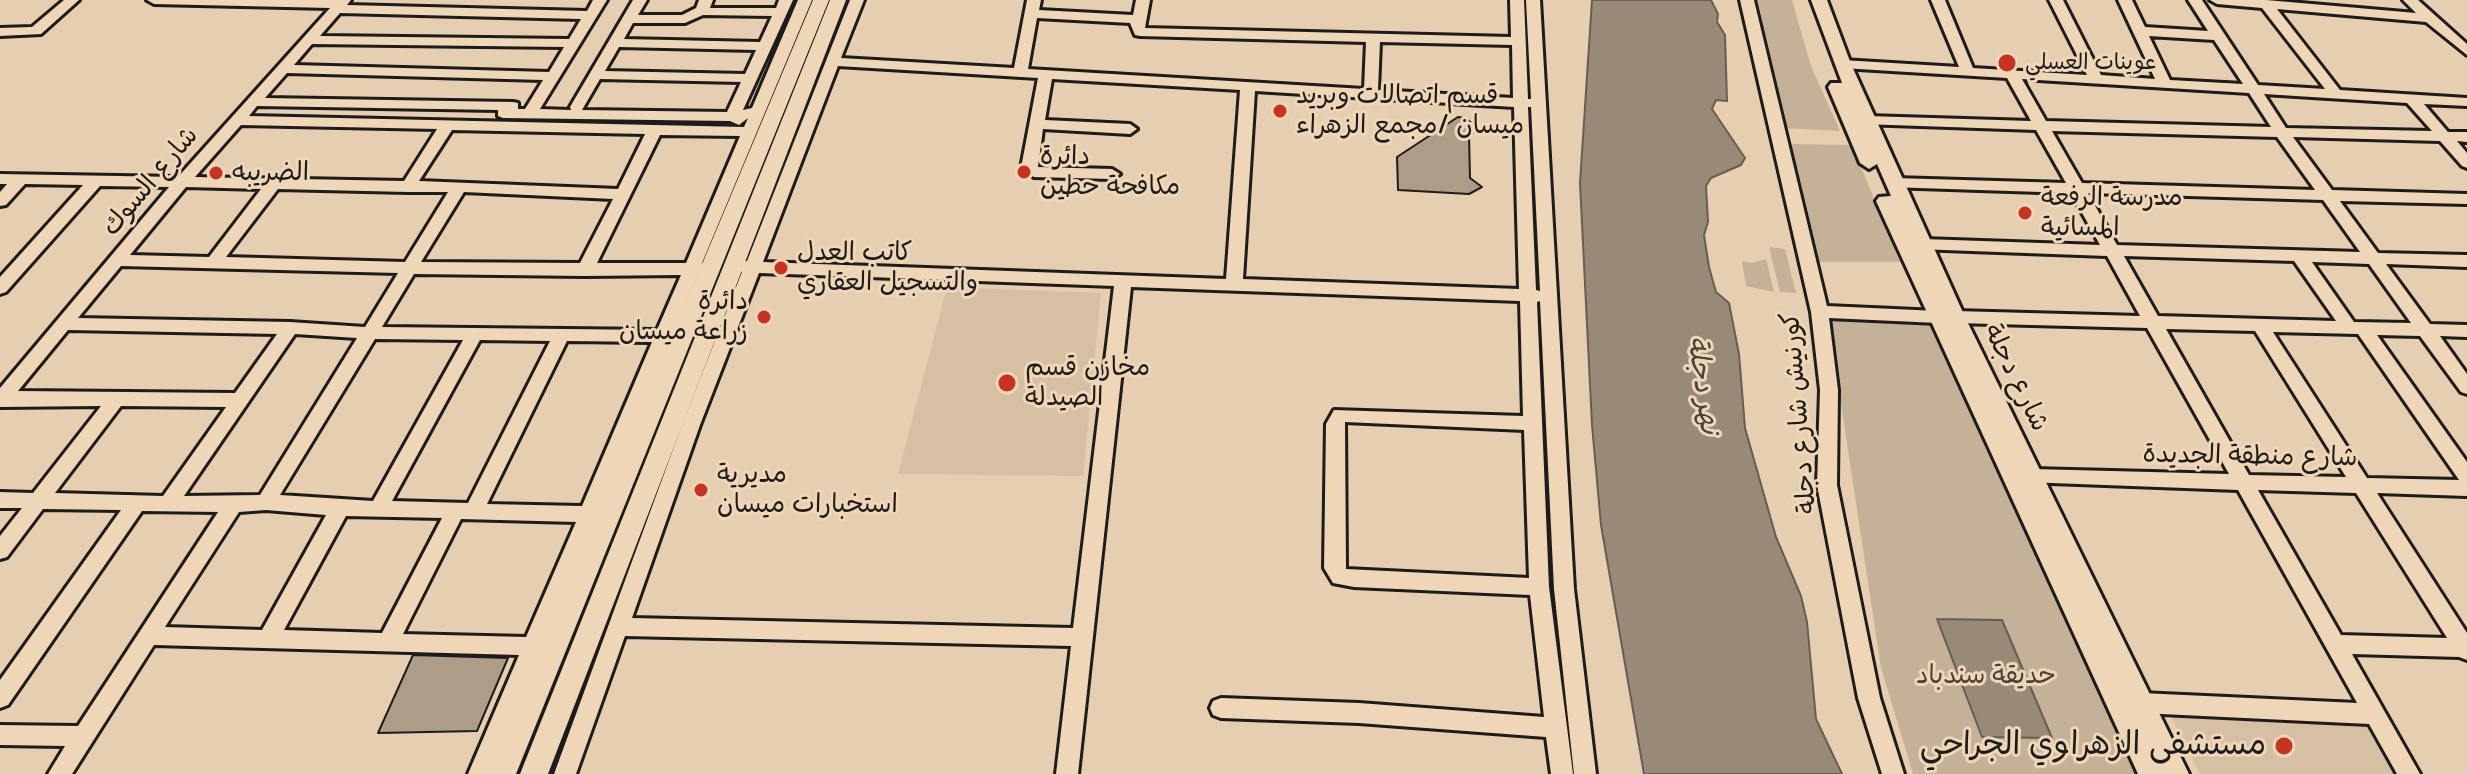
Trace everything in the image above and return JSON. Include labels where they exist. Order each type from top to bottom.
[{"type":"main road","points":[[722,268],[821,0]]},
{"type":"main road","points":[[502,774],[566,617],[659,425],[722,268],[838,0]]},
{"type":"main road","name":"شارع دجلة","points":[[1805,0],[1849,119],[1946,317],[2152,774]]},
{"type":"main road","name":"شارع دجلة","points":[[1819,0],[1842,64],[1923,245],[1946,317],[2032,477],[2175,774]]},
{"type":"main road","points":[[534,774],[606,623],[659,425]]},
{"type":"street","points":[[0,32],[36,31],[72,0]]},
{"type":"street","points":[[154,0],[591,15]]},
{"type":"street","points":[[532,110],[600,0]]},
{"type":"street","points":[[577,107],[640,0]]},
{"type":"street","points":[[245,110],[449,123],[655,129],[737,122],[758,111],[805,0]]},
{"type":"street","points":[[479,774],[589,514],[659,425],[663,336],[722,268],[834,62],[857,0]]},
{"type":"street","points":[[1143,0],[1138,19],[1137,30],[1140,32],[1519,41]]},
{"type":"street","points":[[1517,0],[1519,41],[1545,223],[1564,589],[1585,774]]},
{"type":"street","points":[[1533,0],[1525,221],[1539,587],[1562,774]]},
{"type":"street","name":"كورنيش شارع دجلة","points":[[1747,0],[1820,312],[1829,390],[1827,485],[1869,698],[1893,774]]},
{"type":"street","points":[[1938,0],[1968,72]]},
{"type":"street","points":[[2056,0],[2096,79]]},
{"type":"street","points":[[2125,0],[2164,83]]},
{"type":"street","points":[[2195,0],[2280,130],[2467,387]]},
{"type":"street","points":[[2217,0],[2430,18]]},
{"type":"street","points":[[2410,0],[2467,51]]},
{"type":"street","points":[[2266,4],[2336,94]]},
{"type":"street","points":[[629,19],[691,19],[704,5],[783,6],[750,78],[737,122],[722,268]]},
{"type":"street","points":[[328,41],[344,6]]},
{"type":"street","name":"شارع السوك","points":[[1,399],[182,182],[308,40],[344,6]]},
{"type":"street","points":[[1020,72],[1033,7],[1138,19]]},
{"type":"street","points":[[2140,31],[2220,36]]},
{"type":"street","points":[[1371,93],[1373,37]]},
{"type":"street","points":[[308,40],[574,43]]},
{"type":"street","points":[[615,43],[765,46]]},
{"type":"street","points":[[834,62],[1529,104]]},
{"type":"street","points":[[1842,64],[2467,102]]},
{"type":"street","points":[[283,69],[554,76]]},
{"type":"street","points":[[1046,73],[1029,168],[1034,172],[1112,174]]},
{"type":"street","points":[[2012,74],[2409,774]]},
{"type":"street","points":[[596,75],[750,78]]},
{"type":"street","points":[[1234,285],[1248,85]]},
{"type":"street","points":[[2411,98],[2467,163]]},
{"type":"street","points":[[532,110],[577,107],[737,122]]},
{"type":"street","points":[[245,110],[532,110],[737,122]]},
{"type":"street","points":[[1867,121],[2467,137]]},
{"type":"street","points":[[408,187],[449,123]]},
{"type":"street","points":[[1036,124],[1130,129]]},
{"type":"street","points":[[585,270],[655,129]]},
{"type":"street","points":[[0,179],[459,187],[623,194]]},
{"type":"street","points":[[0,201],[21,179]]},
{"type":"street","points":[[0,288],[96,181]]},
{"type":"street","points":[[1894,183],[2467,199]]},
{"type":"street","points":[[214,262],[273,184]]},
{"type":"street","points":[[266,502],[459,187]]},
{"type":"street","points":[[1525,221],[1545,223]]},
{"type":"street","points":[[1923,245],[2467,261]]},
{"type":"street","points":[[2298,255],[2356,327],[2467,477]]},
{"type":"street","points":[[117,260],[411,268],[722,268],[1549,296]]},
{"type":"street","points":[[1067,774],[1123,281]]},
{"type":"street","points":[[1820,312],[2467,331]]},
{"type":"street","points":[[64,324],[290,328],[369,333],[663,336]]},
{"type":"street","points":[[2260,326],[2466,649]]},
{"type":"street","points":[[169,503],[290,328]]},
{"type":"street","points":[[378,509],[476,332]]},
{"type":"street","points":[[388,643],[562,334]]},
{"type":"street","points":[[1,399],[240,400]]},
{"type":"street","points":[[0,551],[116,399]]},
{"type":"street","points":[[1533,423],[1340,415],[1335,424],[1334,568],[1340,577],[1354,579],[1539,587]]},
{"type":"street","name":"شارع منطقة الجديدة","points":[[2032,477],[2467,488]]},
{"type":"street","points":[[0,500],[233,505],[266,502],[340,508],[589,514]]},
{"type":"street","points":[[0,698],[137,503]]},
{"type":"street","points":[[59,774],[233,505]]},
{"type":"street","points":[[268,639],[340,508]]},
{"type":"street","points":[[565,774],[606,623],[1083,637]]},
{"type":"street","points":[[149,636],[533,646]]},
{"type":"street","points":[[2336,644],[2466,649]]},
{"type":"street","points":[[2141,703],[2376,714]]},
{"type":"street","points":[[1221,708],[1359,713],[1555,728]]},
{"type":"street","points":[[0,735],[84,736]]},
{"type":"shaded area","name":"مخازن قسم الصيدلة","points":[[947,287],[1101,293],[1083,476],[898,474]]},
{"type":"shaded area","name":"مستشفى الزهراوي الجراحي","points":[[2171,717],[2369,719],[2398,774],[2200,774]]},
{"type":"green space","points":[[1753,0],[1792,0],[1811,66],[1840,131],[1784,128]]},
{"type":"green space","points":[[1788,144],[1852,145],[1900,262],[1817,262]]},
{"type":"green space","points":[[1769,247],[1785,249],[1796,293],[1780,292]]},
{"type":"green space","points":[[1766,259],[1774,292],[1746,286],[1742,261],[1752,263]]},
{"type":"green space","name":"حديقة سندباد","points":[[1828,318],[1928,320],[2141,774],[1913,774],[1881,668]]},
{"type":"water","name":"نهر دجلة","points":[[1592,0],[1711,0],[1718,14],[1717,22],[1725,35],[1727,101],[1716,100],[1712,109],[1745,158],[1741,165],[1711,178],[1706,186],[1708,222],[1704,235],[1709,267],[1716,292],[1729,303],[1739,354],[1745,428],[1776,537],[1801,596],[1807,622],[1816,719],[1842,774],[1644,774],[1601,525],[1592,425],[1580,183]]},
{"type":"water","points":[[1937,619],[2002,620],[2052,738],[1982,737]]},
{"type":"building","points":[[1458,117],[1465,118],[1480,129],[1469,135],[1470,178],[1482,187],[1469,194],[1398,190],[1397,157]]},
{"type":"building","points":[[413,655],[508,658],[477,731],[378,733]]},
{"type":"place","name":"عوينات العسلي","points":[[2007,63]]},
{"type":"place","name":"قسم اتصالات وبريد ميسان /مجمع الزهراء","points":[[1280,111]]},
{"type":"place","name":"دائرة مكافحة حطين","points":[[1024,172]]},
{"type":"place","name":"الضريبه","points":[[216,173]]},
{"type":"place","name":"مدرسة الرفعة المسائية","points":[[2025,213]]},
{"type":"place","name":"كاتب العدل والتسجيل العقاري","points":[[781,268]]},
{"type":"place","name":"دائرة زراعة ميسان","points":[[764,317]]},
{"type":"place","name":"مخازن قسم الصيدلة","points":[[1007,383]]},
{"type":"place","name":"مديرية استخبارات ميسان","points":[[701,490]]},
{"type":"place","name":"مستشفى الزهراوي الجراحي","points":[[2284,746]]}]
